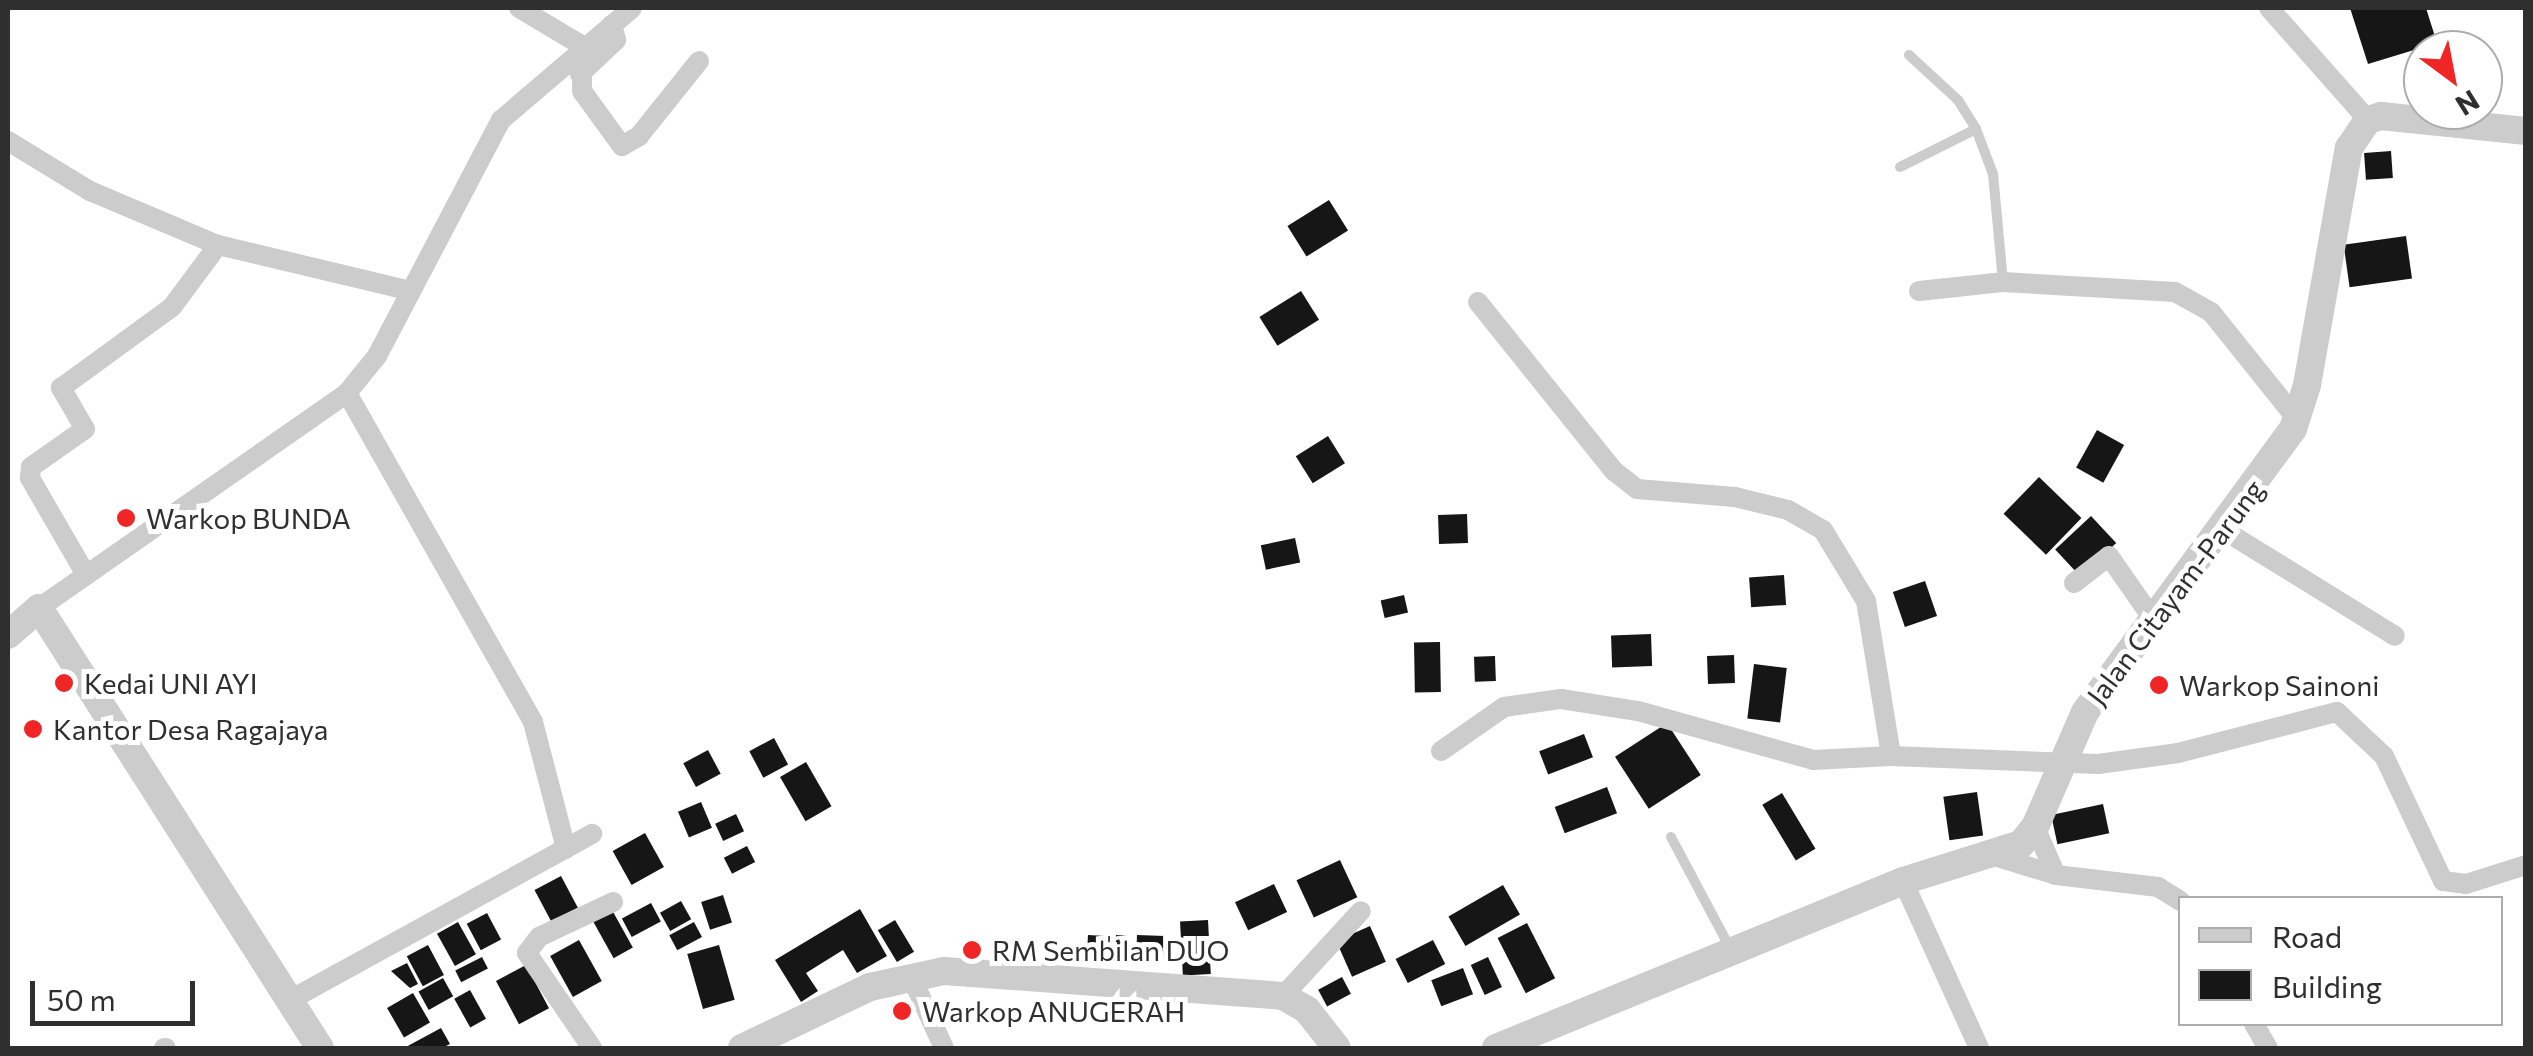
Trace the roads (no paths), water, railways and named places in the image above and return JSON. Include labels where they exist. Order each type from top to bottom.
[{"type":"street","points":[[520,8],[582,59],[592,110],[622,146],[639,136],[698,61]]},
{"type":"street","points":[[8,634],[85,573],[346,393],[377,356],[501,120],[582,59],[632,8]]},
{"type":"street","points":[[2269,8],[2368,120],[2526,131]]},
{"type":"street","name":"Jalan Citayam-Parung","points":[[2043,810],[2085,712],[2282,449],[2296,418],[2340,168],[2368,120]]},
{"type":"street","points":[[8,141],[90,191],[218,245],[411,291]]},
{"type":"street","points":[[85,573],[30,478],[30,467],[85,429],[61,388],[172,307],[218,245]]},
{"type":"street","points":[[1919,291],[2003,282],[2144,288],[2197,300],[2296,418]]},
{"type":"street","points":[[1478,302],[1614,471],[1638,490],[1735,498],[1788,510],[1823,530],[1866,601],[1891,756]]},
{"type":"street","points":[[346,393],[534,722],[566,849]]},
{"type":"street","points":[[2222,528],[2394,636]]},
{"type":"street","points":[[2074,583],[2109,556],[2153,619]]},
{"type":"street","points":[[38,608],[320,1048]]},
{"type":"street","points":[[1441,751],[1504,708],[1561,699],[1638,711],[1813,760],[1891,756],[2063,762],[2178,753],[2337,712],[2384,756],[2443,881],[2466,884],[2526,865]]},
{"type":"street","points":[[1496,1048],[1903,881],[1994,856],[2021,844],[2043,810]]},
{"type":"street","points":[[2043,810],[2056,876]]},
{"type":"street","points":[[290,1000],[592,834]]},
{"type":"street","points":[[1994,856],[2056,876],[2158,887],[2178,900]]},
{"type":"street","points":[[1903,881],[1979,1048]]},
{"type":"street","points":[[592,1048],[528,953],[539,937],[613,902]]},
{"type":"street","points":[[1283,996],[1361,911]]},
{"type":"street","points":[[742,1048],[870,987],[944,971],[1283,996],[1307,1010],[1337,1048]]},
{"type":"street","points":[[911,976],[944,1048]]},
{"type":"street","points":[[2255,1026],[2268,1048]]},
{"type":"lane","points":[[1909,56],[1958,100],[1976,128],[1993,174],[2003,282]]},
{"type":"lane","points":[[1900,166],[1976,128]]},
{"type":"lane","points":[[1671,838],[1731,950]]},
{"type":"place","name":"Warkop BUNDA","points":[[126,518]]},
{"type":"place","name":"Kedai UNI AYI","points":[[64,683]]},
{"type":"place","name":"Warkop Sainoni","points":[[2159,685]]},
{"type":"place","name":"Kantor Desa Ragajaya","points":[[33,729]]},
{"type":"place","name":"RM Sembilan DUO","points":[[972,950]]},
{"type":"place","name":"Warkop ANUGERAH","points":[[902,1011]]}]
